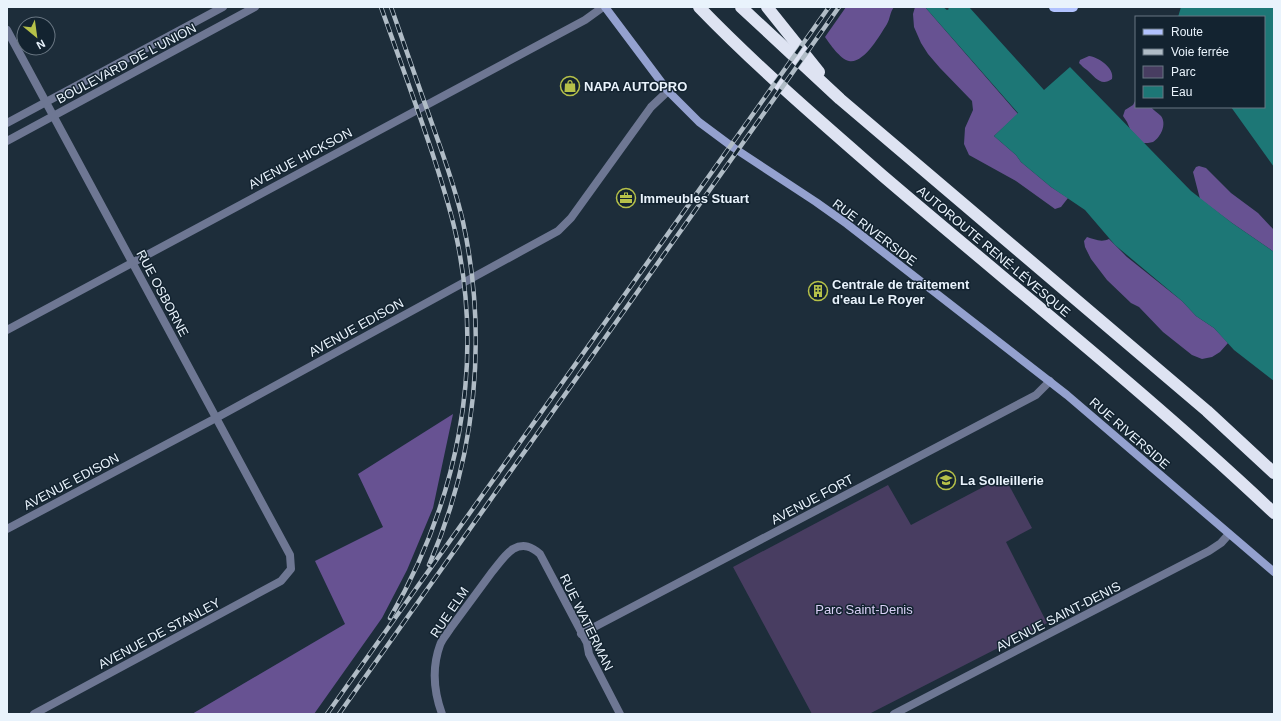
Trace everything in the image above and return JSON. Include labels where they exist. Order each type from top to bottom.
[{"type":"highway","name":"AUTOROUTE RENÉ-LÉVESQUE","points":[[699,7],[794,99],[1192,438],[1274,512]]},
{"type":"highway","name":"AUTOROUTE RENÉ-LÉVESQUE","points":[[741,7],[840,99],[1184,392],[1274,472]]},
{"type":"highway","points":[[767,7],[840,99]]},
{"type":"main road","points":[[1054,7],[1074,7]]},
{"type":"street","name":"BOULEVARD DE L'UNION","points":[[7,123],[223,7]]},
{"type":"street","name":"BOULEVARD DE L'UNION","points":[[7,141],[256,7]]},
{"type":"street","name":"RUE RIVERSIDE","points":[[604,7],[668,90],[694,117],[721,139],[841,220],[1050,381],[1274,572]]},
{"type":"street","name":"AVENUE HICKSON","points":[[7,330],[584,20],[604,7]]},
{"type":"street","name":"RUE OSBORNE","points":[[7,30],[290,555],[291,569]]},
{"type":"street","name":"AVENUE EDISON","points":[[7,529],[216,418],[558,231],[571,218],[651,107],[668,90]]},
{"type":"street","name":"AVENUE FORT","points":[[581,634],[1036,395],[1050,381]]},
{"type":"street","name":"AVENUE SAINT-DENIS","points":[[894,714],[1209,551],[1221,543],[1229,534]]},
{"type":"street","name":"RUE WATERMAN","points":[[527,546],[540,554],[587,643],[588,654],[620,714]]},
{"type":"street","name":"RUE ELM","points":[[442,714],[436,693],[434,671],[440,644],[502,560],[512,550],[527,546]]},
{"type":"street","name":"AVENUE DE STANLEY","points":[[34,714],[281,581],[291,569]]},
{"type":"green space","name":"Parc Saint-Denis","points":[[1004,476],[1032,528],[1006,542],[1047,623],[869,714],[812,714],[733,567],[888,485],[911,525]]},
{"type":"shaded area","points":[[846,7],[894,7],[887,24],[871,48],[866,54],[855,61],[849,61],[842,57],[825,37]]},
{"type":"shaded area","points":[[915,7],[925,7],[1018,114],[994,136],[1016,155],[1021,162],[1051,187],[1068,198],[1061,207],[1055,209],[1016,181],[969,155],[964,144],[965,128],[973,110],[972,101],[940,68],[921,43],[914,27],[913,14]]},
{"type":"shaded area","points":[[1089,56],[1097,58],[1108,67],[1111,71],[1112,79],[1101,82],[1079,63],[1080,60]]},
{"type":"shaded area","points":[[1135,101],[1135,108],[1152,108],[1163,119],[1161,134],[1153,142],[1143,143],[1130,129],[1123,116],[1125,110],[1133,105]]},
{"type":"shaded area","points":[[1199,166],[1206,168],[1231,193],[1258,213],[1274,230],[1274,252],[1200,199],[1193,172],[1196,167]]},
{"type":"shaded area","points":[[1087,237],[1100,241],[1109,239],[1127,257],[1182,301],[1196,316],[1214,328],[1228,343],[1220,352],[1212,357],[1202,359],[1192,355],[1163,332],[1139,307],[1131,303],[1107,280],[1091,259],[1085,247],[1084,241]]},
{"type":"shaded area","points":[[453,414],[433,508],[407,570],[382,618],[314,714],[192,714],[345,624],[315,561],[383,527],[358,474]]},
{"type":"water","points":[[925,7],[943,7],[947,10],[949,9],[947,7],[969,7],[1044,90],[1070,67],[1191,191],[1232,223],[1274,252],[1274,381],[1234,350],[1214,328],[1196,316],[1182,301],[1115,245],[1085,210],[1051,187],[1021,162],[1016,155],[994,136],[1018,113]]},
{"type":"water","points":[[1181,7],[1274,7],[1274,167],[1232,108],[1265,108],[1265,16],[1178,16]]},
{"type":"railway","points":[[381,7],[426,134],[451,214],[464,285],[467,335],[466,384],[459,433],[448,481],[433,528],[413,574],[390,618]]},
{"type":"railway","points":[[391,7],[444,156],[456,195],[471,265],[475,309],[476,353],[473,396],[467,439],[458,482],[445,524],[429,565]]},
{"type":"railway","points":[[327,714],[829,7]]},
{"type":"railway","points":[[339,714],[839,7]]},
{"type":"place","name":"NAPA AUTOPRO","points":[[570,86]]},
{"type":"place","name":"Immeubles Stuart","points":[[626,198]]},
{"type":"place","name":"Centrale de traitement d'eau Le Royer","points":[[818,291]]},
{"type":"place","name":"La Solleillerie","points":[[946,480]]}]
